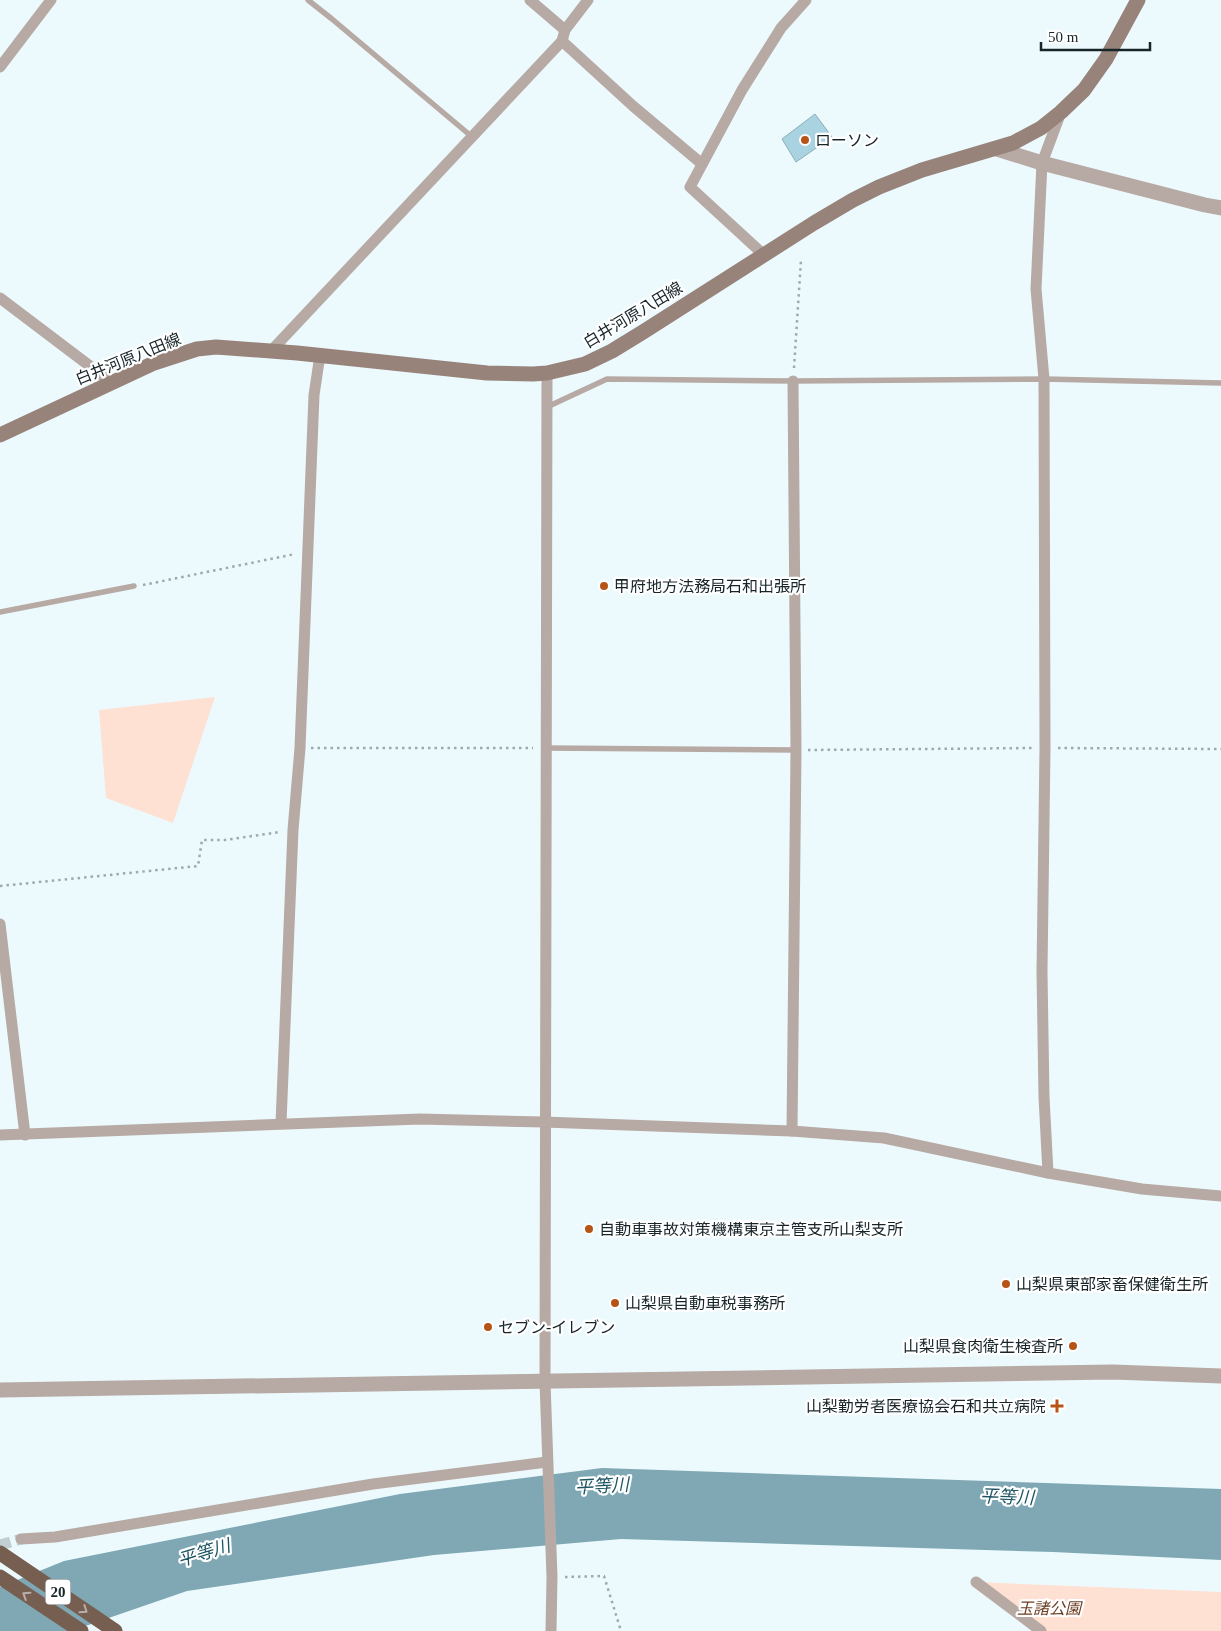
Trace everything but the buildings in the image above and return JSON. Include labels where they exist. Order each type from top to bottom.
[{"type":"highway","name":"20","points":[[0,1553],[115,1631]]},
{"type":"highway","name":"20","points":[[0,1578],[81,1631]]},
{"type":"main road","name":"白井河原八田線","points":[[0,435],[154,363],[197,350],[216,347],[320,355],[487,373],[546,373],[585,364],[612,351],[814,223],[879,187],[922,170],[997,149],[1013,143],[1040,128],[1061,112],[1084,90],[1106,59],[1138,0]]},
{"type":"street","points":[[0,67],[50,0]]},
{"type":"street","points":[[530,0],[633,106],[702,164]]},
{"type":"street","points":[[271,351],[563,36],[588,0]]},
{"type":"street","points":[[764,255],[690,187],[746,82],[781,28],[806,0]]},
{"type":"street","points":[[1048,1173],[1044,1097],[1042,972],[1045,748],[1044,379],[1036,289],[1042,163],[1061,112]]},
{"type":"street","points":[[997,149],[1042,163],[1221,208]]},
{"type":"street","points":[[2,302],[111,382]]},
{"type":"street","points":[[281,1123],[293,830],[300,748],[314,395],[320,355]]},
{"type":"street","points":[[546,373],[545,1382],[552,1552],[551,1631]]},
{"type":"street","points":[[792,1131],[796,750],[793,381]]},
{"type":"street","points":[[0,924],[25,1135]]},
{"type":"street","points":[[0,1136],[148,1131],[281,1123],[420,1119],[792,1131],[884,1138],[1048,1173],[1142,1189],[1221,1196]]},
{"type":"street","points":[[0,1390],[1113,1372],[1221,1376]]},
{"type":"street","points":[[21,1539],[55,1537],[373,1484],[548,1466]]},
{"type":"street","points":[[976,1582],[1028,1627],[1041,1631]]},
{"type":"lane","points":[[308,0],[332,18],[471,136]]},
{"type":"lane","points":[[546,407],[607,380],[1044,379],[1221,383]]},
{"type":"lane","points":[[0,612],[134,586]]},
{"type":"lane","points":[[545,748],[796,750]]},
{"type":"path","points":[[793,381],[801,260]]},
{"type":"path","points":[[134,586],[308,551]]},
{"type":"path","points":[[300,748],[545,748]]},
{"type":"path","points":[[796,750],[1221,749]]},
{"type":"path","points":[[0,886],[198,866],[202,840],[225,840],[293,830]]},
{"type":"path","points":[[552,1577],[604,1576],[620,1631]]},
{"type":"green space","points":[[215,697],[173,823],[106,798],[99,710]]},
{"type":"green space","name":"玉諸公園","points":[[976,1582],[1221,1592],[1221,1631],[1041,1631]]},
{"type":"water","name":"平等川","points":[[602,1468],[1221,1489],[1221,1560],[1053,1552],[621,1539],[434,1555],[187,1591],[71,1631],[0,1631],[0,1587],[64,1561],[400,1494]]},
{"type":"tunnel","points":[[0,1545],[21,1539]]},
{"type":"place","name":"ローソン","points":[[805,140]]},
{"type":"place","name":"甲府地方法務局石和出張所","points":[[604,586]]},
{"type":"place","name":"自動車事故対策機構東京主管支所山梨支所","points":[[589,1229]]},
{"type":"place","name":"山梨県東部家畜保健衛生所","points":[[1006,1284]]},
{"type":"place","name":"山梨県自動車税事務所","points":[[615,1303]]},
{"type":"place","name":"セブン-イレブン","points":[[488,1327]]},
{"type":"place","name":"山梨県食肉衛生検査所","points":[[1073,1346]]},
{"type":"place","name":"山梨勤労者医療協会石和共立病院","points":[[1057,1406]]}]
